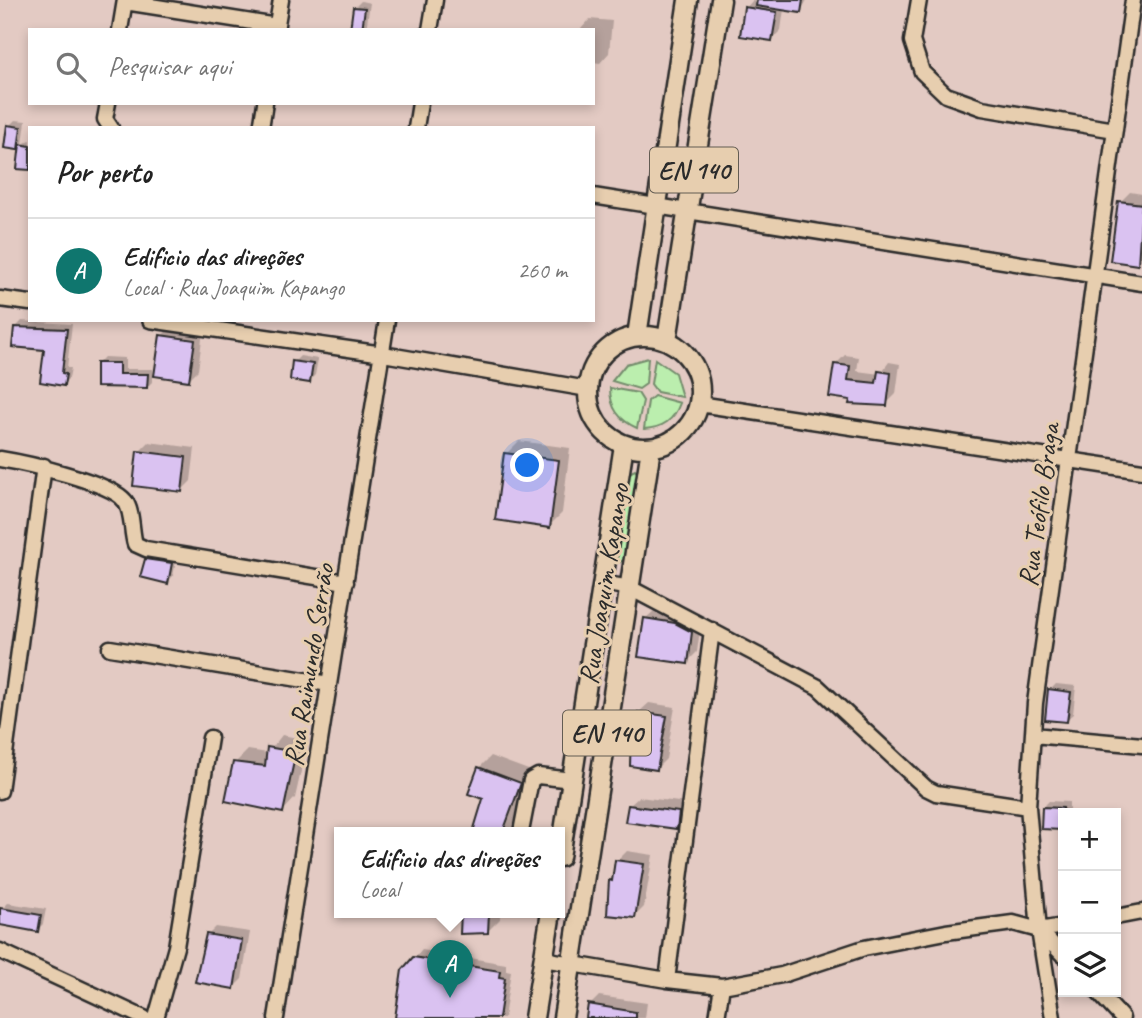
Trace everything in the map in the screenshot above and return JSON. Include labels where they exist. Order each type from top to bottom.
[{"type":"main road","name":"EN 140","points":[[667,340],[721,0]]},
{"type":"main road","name":"EN 140","points":[[637,336],[687,7]]},
{"type":"main road","points":[[687,7],[718,19]]},
{"type":"main road","points":[[637,336],[667,340],[683,351],[695,366],[700,385],[699,404],[693,420],[682,434],[651,448],[624,444],[608,436],[589,406],[587,389],[592,370],[603,354],[619,342],[637,336]]},
{"type":"main road","name":"Rua Joaquim Kapango","points":[[565,827],[624,444]]},
{"type":"main road","name":"Rua Joaquim Kapango","points":[[563,1018],[651,448]]},
{"type":"main road","points":[[573,773],[601,771]]},
{"type":"main road","points":[[534,1018],[550,918]]},
{"type":"street","points":[[120,28],[125,1],[276,28],[281,0]]},
{"type":"street","points":[[430,28],[435,0]]},
{"type":"street","points":[[919,0],[912,41],[922,72],[946,95],[982,108],[1115,130]]},
{"type":"street","name":"Rua Teófilo Braga","points":[[1053,1018],[1039,930],[1028,807],[1033,735],[1133,0]]},
{"type":"street","points":[[108,105],[105,119],[110,126]]},
{"type":"street","points":[[261,126],[265,105]]},
{"type":"street","points":[[416,126],[420,105]]},
{"type":"street","points":[[595,196],[1142,283]]},
{"type":"street","points":[[0,299],[28,303]]},
{"type":"street","points":[[164,322],[383,354],[587,389]]},
{"type":"street","name":"Rua Raimundo Serrão","points":[[276,1018],[387,322]]},
{"type":"street","points":[[699,404],[1142,471]]},
{"type":"street","points":[[0,459],[44,466],[119,495],[129,509],[135,544],[146,549],[346,582]]},
{"type":"street","points":[[0,792],[44,466]]},
{"type":"street","points":[[602,583],[630,588],[818,687],[926,788],[936,793],[1028,807]]},
{"type":"street","points":[[667,980],[712,630]]},
{"type":"street","points":[[110,648],[329,684]]},
{"type":"street","points":[[1033,735],[1142,745]]},
{"type":"street","points":[[156,1018],[176,947],[210,738]]},
{"type":"street","points":[[522,827],[531,780],[538,776],[573,773]]},
{"type":"street","points":[[1121,916],[1142,912]]},
{"type":"street","points":[[543,959],[667,980],[722,986],[782,975],[864,948],[946,932],[1013,923],[1039,930],[1058,927]]},
{"type":"street","points":[[1039,930],[1058,950]]},
{"type":"street","points":[[0,951],[144,1018]]},
{"type":"street","points":[[717,1018],[722,986]]},
{"type":"street","points":[[1103,997],[1122,1018]]},
{"type":"green space","points":[[648,358],[646,384],[639,389],[612,381],[626,364]]},
{"type":"green space","points":[[655,359],[675,373],[682,397],[657,392],[651,384]]},
{"type":"green space","points":[[610,388],[638,393],[643,401],[637,428],[617,412]]},
{"type":"green space","points":[[654,396],[680,403],[667,422],[644,429],[648,401]]},
{"type":"green space","points":[[635,470],[638,474],[625,559],[620,562],[616,558],[629,473]]},
{"type":"building","points":[[757,0],[803,0],[801,13],[756,6]]},
{"type":"building","points":[[353,7],[365,8],[362,28],[350,28]]},
{"type":"building","points":[[744,7],[777,12],[772,41],[740,36]]},
{"type":"building","points":[[7,125],[21,127],[18,150],[4,148]]},
{"type":"building","points":[[20,144],[28,146],[28,170],[17,169]]},
{"type":"building","points":[[1118,201],[1142,204],[1138,265],[1110,261]]},
{"type":"building","points":[[14,327],[67,329],[62,373],[66,374],[64,386],[40,382],[44,350],[12,347]]},
{"type":"building","points":[[160,335],[195,340],[189,381],[154,376]]},
{"type":"building","points":[[292,361],[313,364],[310,383],[290,380]]},
{"type":"building","points":[[96,363],[119,363],[119,374],[148,374],[147,388],[96,387]]},
{"type":"building","points":[[834,364],[850,366],[848,380],[876,383],[878,371],[891,373],[887,406],[849,404],[850,400],[829,397]]},
{"type":"building","points":[[137,451],[186,457],[182,492],[133,486]]},
{"type":"building","points":[[504,453],[559,460],[550,528],[495,520]]},
{"type":"building","points":[[145,559],[172,563],[168,584],[140,577]]},
{"type":"building","points":[[644,618],[675,623],[692,632],[688,664],[638,657]]},
{"type":"building","points":[[1048,689],[1071,692],[1067,722],[1045,720]]},
{"type":"building","points":[[638,712],[667,716],[657,770],[630,766],[631,732],[635,733]]},
{"type":"building","points":[[267,747],[296,752],[283,813],[225,801],[233,762],[265,766]]},
{"type":"building","points":[[478,767],[521,783],[505,827],[475,827],[483,799],[468,794]]},
{"type":"building","points":[[628,805],[679,812],[677,829],[625,822]]},
{"type":"building","points":[[1042,807],[1063,808],[1058,808],[1058,830],[1041,829]]},
{"type":"building","points":[[615,860],[644,864],[635,918],[607,915],[609,880],[612,881]]},
{"type":"building","points":[[0,908],[41,915],[38,932],[0,925]]},
{"type":"building","points":[[461,918],[489,918],[488,933],[460,934]]},
{"type":"building","points":[[206,934],[242,940],[234,989],[195,982]]},
{"type":"building","points":[[413,957],[500,971],[499,977],[505,978],[499,1018],[395,1018],[402,970]]},
{"type":"building","points":[[588,1004],[636,1012],[636,1018],[586,1018]]},
{"type":"place","name":"Edificio das direções","points":[[450,998]]}]
